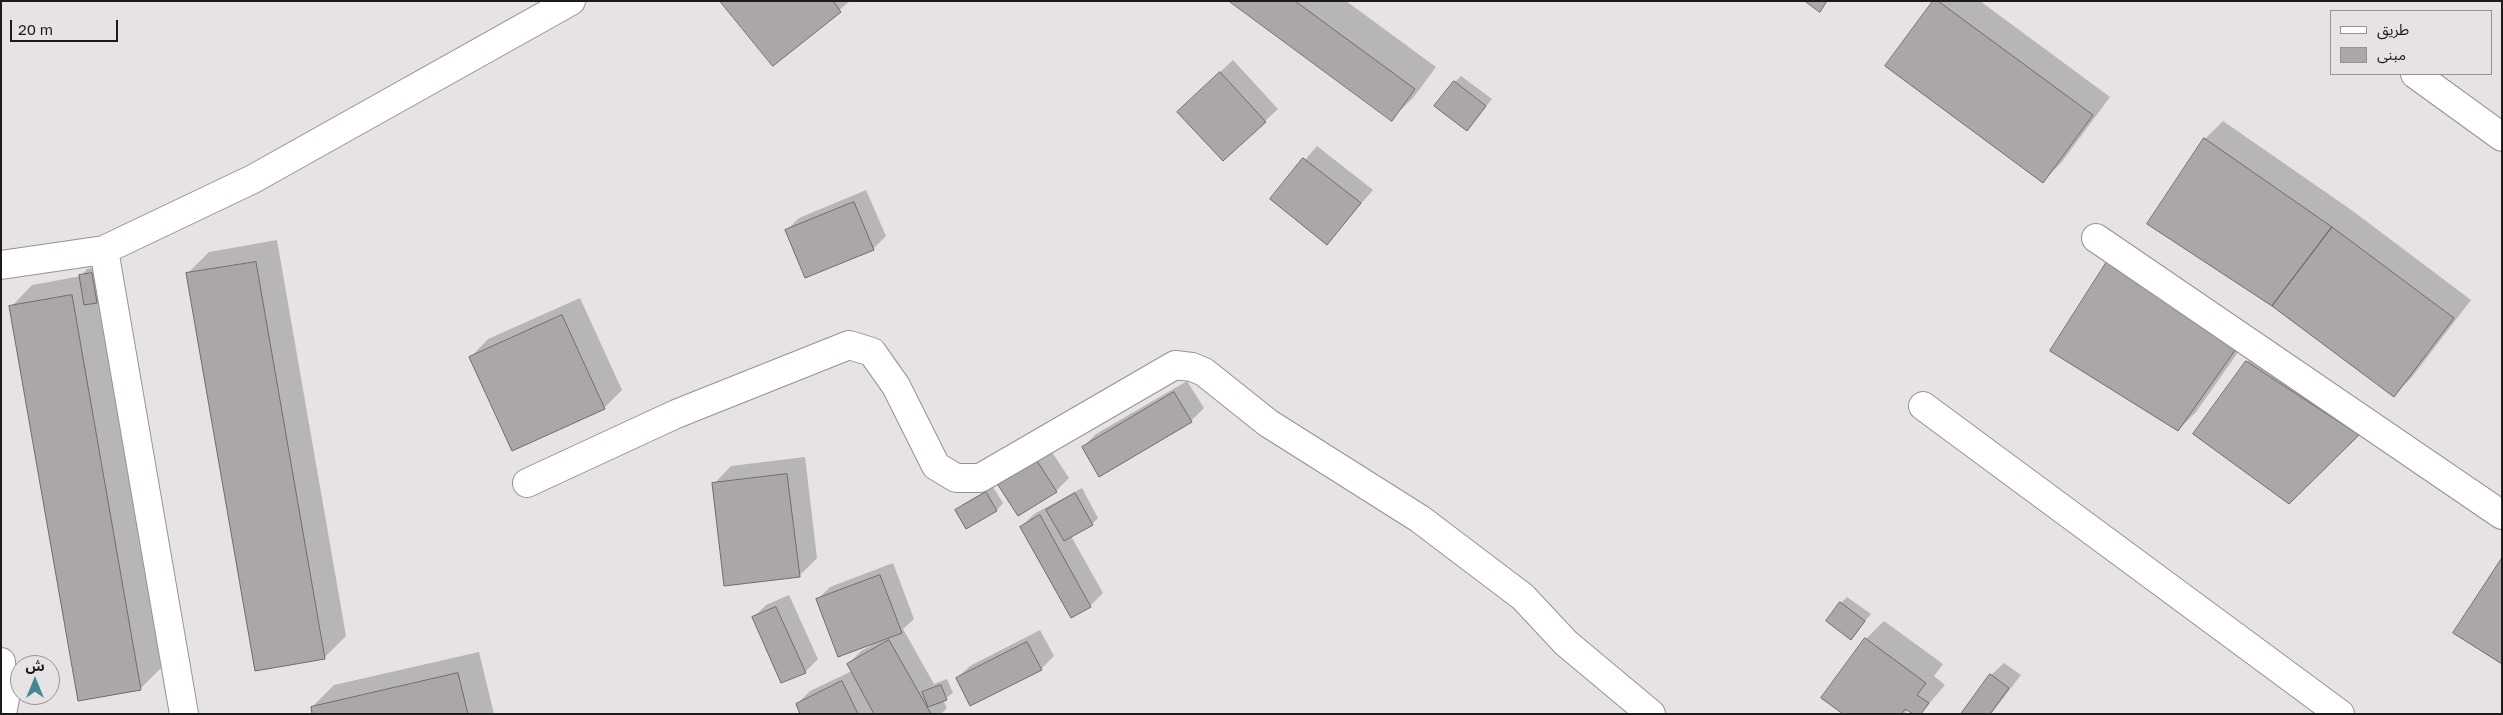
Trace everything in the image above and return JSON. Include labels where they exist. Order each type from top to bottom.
[{"type":"street","points":[[1,265],[104,250],[252,179],[571,1]]},
{"type":"street","points":[[2416,75],[2502,137]]},
{"type":"street","points":[[2096,238],[2502,515]]},
{"type":"street","points":[[104,250],[184,714]]},
{"type":"street","points":[[526,483],[676,414],[848,345],[872,352],[896,386],[936,466],[956,478],[980,478],[1175,366],[1192,367],[1204,372],[1268,424],[1420,519],[1523,597],[1572,649],[1651,714]]},
{"type":"street","points":[[1923,406],[2340,714]]},
{"type":"street","points":[[1,662],[5,698],[2,714]]},
{"type":"building","points":[[720,1],[833,1],[841,12],[773,66]]},
{"type":"building","points":[[1229,1],[1295,1],[1415,89],[1392,121]]},
{"type":"building","points":[[1805,1],[1827,1],[1820,12]]},
{"type":"building","points":[[1933,1],[1938,1],[2093,115],[2043,183],[1885,66]]},
{"type":"building","points":[[1220,72],[1266,122],[1223,161],[1177,112]]},
{"type":"building","points":[[1454,81],[1486,106],[1467,131],[1434,106]]},
{"type":"building","points":[[2204,138],[2332,227],[2272,306],[2147,224]]},
{"type":"building","points":[[1303,158],[1361,203],[1327,245],[1270,199]]},
{"type":"building","points":[[854,202],[874,250],[805,278],[785,230]]},
{"type":"building","points":[[2332,227],[2454,318],[2394,397],[2272,306]]},
{"type":"building","points":[[2108,260],[2236,349],[2178,431],[2050,351]]},
{"type":"building","points":[[256,262],[325,659],[255,671],[186,273]]},
{"type":"building","points":[[92,273],[97,303],[84,305],[79,275]]},
{"type":"building","points":[[72,295],[141,690],[78,701],[9,306]]},
{"type":"building","points":[[562,315],[605,409],[512,451],[469,357]]},
{"type":"building","points":[[2246,361],[2359,435],[2289,504],[2193,434]]},
{"type":"building","points":[[1174,392],[1192,422],[1099,477],[1082,447]]},
{"type":"building","points":[[1037,461],[1057,492],[1018,516],[998,485]]},
{"type":"building","points":[[787,474],[800,577],[724,586],[712,483]]},
{"type":"building","points":[[986,492],[997,511],[966,529],[955,510]]},
{"type":"building","points":[[1075,493],[1093,525],[1064,541],[1046,510]]},
{"type":"building","points":[[1040,515],[1091,607],[1071,618],[1020,527]]},
{"type":"building","points":[[2502,558],[2502,664],[2453,633]]},
{"type":"building","points":[[880,575],[902,633],[838,657],[816,599]]},
{"type":"building","points":[[1840,602],[1865,621],[1851,640],[1826,621]]},
{"type":"building","points":[[776,607],[806,673],[781,683],[752,617]]},
{"type":"building","points":[[1865,638],[1926,683],[1917,695],[1929,703],[1921,714],[1913,714],[1905,709],[1901,714],[1843,714],[1821,698]]},
{"type":"building","points":[[889,640],[931,714],[874,714],[847,664]]},
{"type":"building","points":[[1027,642],[1042,670],[970,706],[956,678]]},
{"type":"building","points":[[458,673],[468,714],[312,714],[311,707]]},
{"type":"building","points":[[1990,674],[2009,688],[1990,714],[1961,714]]},
{"type":"building","points":[[842,681],[858,714],[800,714],[796,704]]},
{"type":"building","points":[[941,685],[947,700],[928,707],[922,692]]}]
